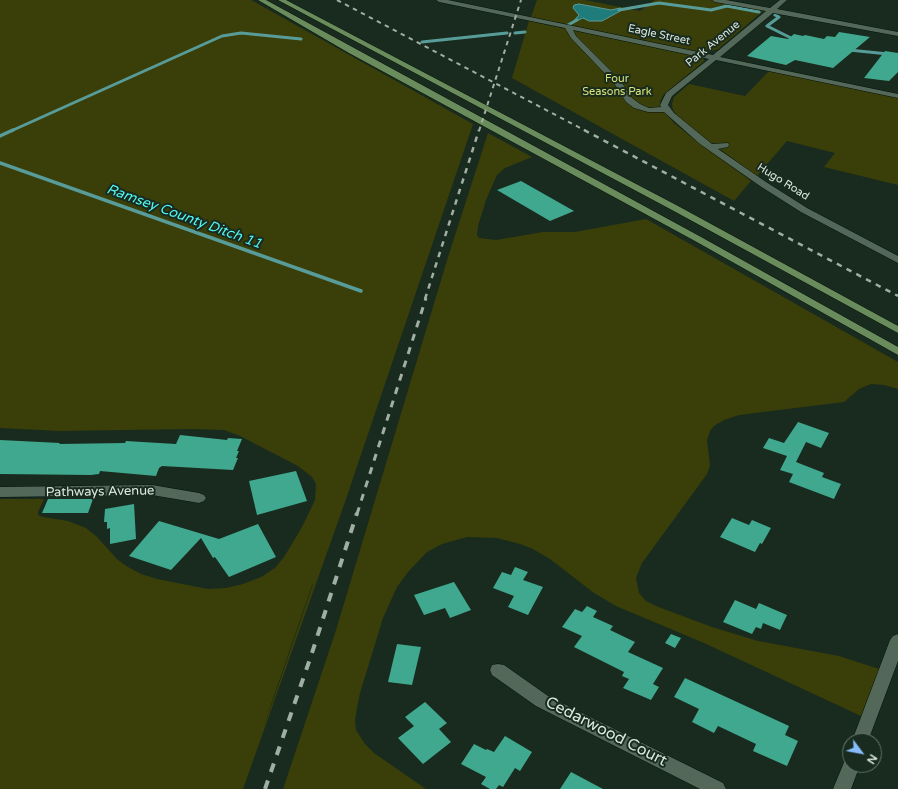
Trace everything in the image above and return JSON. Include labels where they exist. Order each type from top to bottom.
[{"type":"main road","points":[[261,0],[358,55],[704,243],[898,352]]},
{"type":"main road","points":[[281,0],[669,204],[898,330]]},
{"type":"street","name":"Eagle Street","points":[[439,0],[712,58],[829,85],[898,96]]},
{"type":"street","points":[[715,0],[898,34]]},
{"type":"street","name":"Park Avenue","points":[[666,109],[664,105],[669,95],[784,0]]},
{"type":"street","points":[[568,27],[573,37],[617,82],[629,100],[648,110],[666,109]]},
{"type":"street","name":"Hugo Road","points":[[666,109],[671,115],[710,147],[763,184],[804,210],[898,260]]},
{"type":"street","points":[[710,147],[725,145]]},
{"type":"street","name":"Pathways Avenue","points":[[0,492],[152,490],[199,498]]},
{"type":"street","points":[[863,733],[898,640]]},
{"type":"street","name":"Cedarwood Court","points":[[498,670],[542,700],[717,789]]},
{"type":"street","points":[[842,789],[848,773]]},
{"type":"green space","points":[[0,0],[251,0],[473,124],[345,502],[243,789],[0,789],[0,499],[44,499],[38,515],[68,521],[86,528],[96,536],[118,560],[141,574],[157,579],[208,589],[226,588],[243,584],[261,577],[275,568],[284,557],[302,527],[315,500],[316,484],[312,477],[298,466],[240,436],[224,430],[60,431],[0,428]],"holes":[[[313,584],[274,698],[263,728]]]},
{"type":"green space","name":"Four Seasons Park","points":[[537,0],[585,0],[640,11],[655,0],[710,0],[763,11],[718,49],[706,53],[531,17]]},
{"type":"green space","name":"Four Seasons Park","points":[[529,21],[703,58],[703,62],[664,94],[660,101],[660,107],[674,123],[751,181],[734,201],[512,78]]},
{"type":"green space","name":"Four Seasons Park","points":[[769,71],[898,98],[898,185],[824,167],[835,153],[787,141],[757,176],[681,121],[673,110],[672,104],[674,97],[689,84],[745,96]]},
{"type":"green space","points":[[488,133],[532,157],[505,168],[497,175],[486,200],[478,226],[477,235],[479,238],[496,240],[543,232],[575,232],[646,219],[898,362],[898,389],[884,385],[871,384],[859,389],[844,402],[739,415],[724,420],[714,426],[710,431],[707,440],[710,465],[707,474],[642,563],[636,578],[639,593],[646,601],[712,627],[758,641],[839,656],[879,669],[861,716],[704,643],[616,606],[594,593],[550,559],[533,549],[497,538],[467,537],[442,544],[427,552],[408,572],[397,587],[383,618],[360,693],[355,720],[356,730],[365,744],[374,753],[426,789],[283,789],[336,630],[448,257]]},
{"type":"water","points":[[579,4],[611,10],[620,8],[624,9],[602,21],[589,21],[583,18],[572,23],[579,15],[573,8],[574,5]]},
{"type":"building","points":[[839,32],[870,37],[833,68],[795,60],[786,65],[747,56],[771,36],[788,39],[794,34],[824,39],[827,36],[835,37]]},
{"type":"building","points":[[885,51],[898,53],[898,72],[889,81],[864,78]]},
{"type":"building","points":[[521,181],[574,211],[550,221],[497,190]]},
{"type":"building","points":[[798,422],[829,433],[821,448],[806,442],[796,462],[824,473],[822,477],[841,484],[834,499],[789,482],[793,474],[780,470],[787,456],[763,448],[769,438],[784,443]]},
{"type":"building","points":[[180,435],[227,440],[228,438],[242,439],[237,451],[239,451],[236,458],[238,458],[233,470],[162,466],[159,468],[156,476],[100,471],[99,474],[91,475],[0,474],[0,440],[60,443],[59,444],[125,443],[126,441],[176,444]]},
{"type":"building","points":[[296,471],[307,501],[257,515],[249,481]]},
{"type":"building","points":[[48,499],[93,499],[88,513],[42,513]]},
{"type":"building","points":[[134,504],[136,539],[110,544],[110,528],[107,529],[107,522],[104,522],[105,509]]},
{"type":"building","points":[[732,518],[749,525],[752,520],[771,528],[762,544],[760,543],[755,552],[720,537]]},
{"type":"building","points":[[159,521],[219,539],[258,524],[276,557],[229,577],[215,557],[213,558],[201,538],[171,570],[129,556]]},
{"type":"building","points":[[515,567],[528,572],[523,580],[543,587],[528,615],[508,607],[514,596],[493,588],[502,572],[511,575]]},
{"type":"building","points":[[454,582],[471,610],[450,618],[445,608],[424,615],[414,595]]},
{"type":"building","points":[[735,600],[756,609],[759,603],[787,615],[780,630],[763,623],[761,629],[756,627],[752,634],[723,622]]},
{"type":"building","points":[[587,606],[597,611],[593,617],[613,626],[610,630],[635,642],[628,652],[663,668],[653,684],[659,687],[651,700],[623,688],[629,679],[622,676],[624,672],[574,647],[582,636],[562,627],[575,609],[582,612]]},
{"type":"building","points":[[671,634],[681,638],[675,648],[665,643]]},
{"type":"building","points":[[397,644],[421,647],[412,685],[388,682]]},
{"type":"building","points":[[685,678],[789,726],[785,735],[798,741],[787,766],[753,751],[756,744],[718,726],[714,733],[692,722],[699,709],[674,697]]},
{"type":"building","points":[[425,702],[447,723],[439,729],[451,742],[423,764],[398,738],[414,726],[405,717]]},
{"type":"building","points":[[505,736],[532,752],[520,771],[515,768],[503,787],[499,785],[496,789],[490,789],[481,784],[486,777],[461,764],[474,744],[494,752]]},
{"type":"building","points":[[571,772],[603,789],[560,789]]},
{"type":"waterway","points":[[619,10],[659,3],[711,10],[727,6],[759,12]]},
{"type":"waterway","points":[[775,15],[779,17],[767,26],[795,40]]},
{"type":"waterway","points":[[568,25],[577,20]]},
{"type":"waterway","points":[[515,33],[525,32]]},
{"type":"waterway","name":"Ramsey County Ditch 11","points":[[11,131],[222,36],[241,33],[301,39]]},
{"type":"waterway","points":[[422,42],[507,33]]},
{"type":"waterway","points":[[849,50],[898,55]]},
{"type":"waterway","name":"Ramsey County Ditch 11","points":[[0,136],[13,130]]},
{"type":"waterway","name":"Ramsey County Ditch 11","points":[[0,163],[361,291]]},
{"type":"railway","points":[[337,0],[494,83]]},
{"type":"railway","points":[[494,83],[521,0]]},
{"type":"railway","points":[[479,131],[494,83]]},
{"type":"railway","points":[[494,83],[586,131]]},
{"type":"railway","points":[[425,299],[479,130]]},
{"type":"railway","points":[[584,130],[898,296]]},
{"type":"railway","points":[[357,514],[426,298]]},
{"type":"railway","points":[[265,789],[311,656],[357,513]]}]
